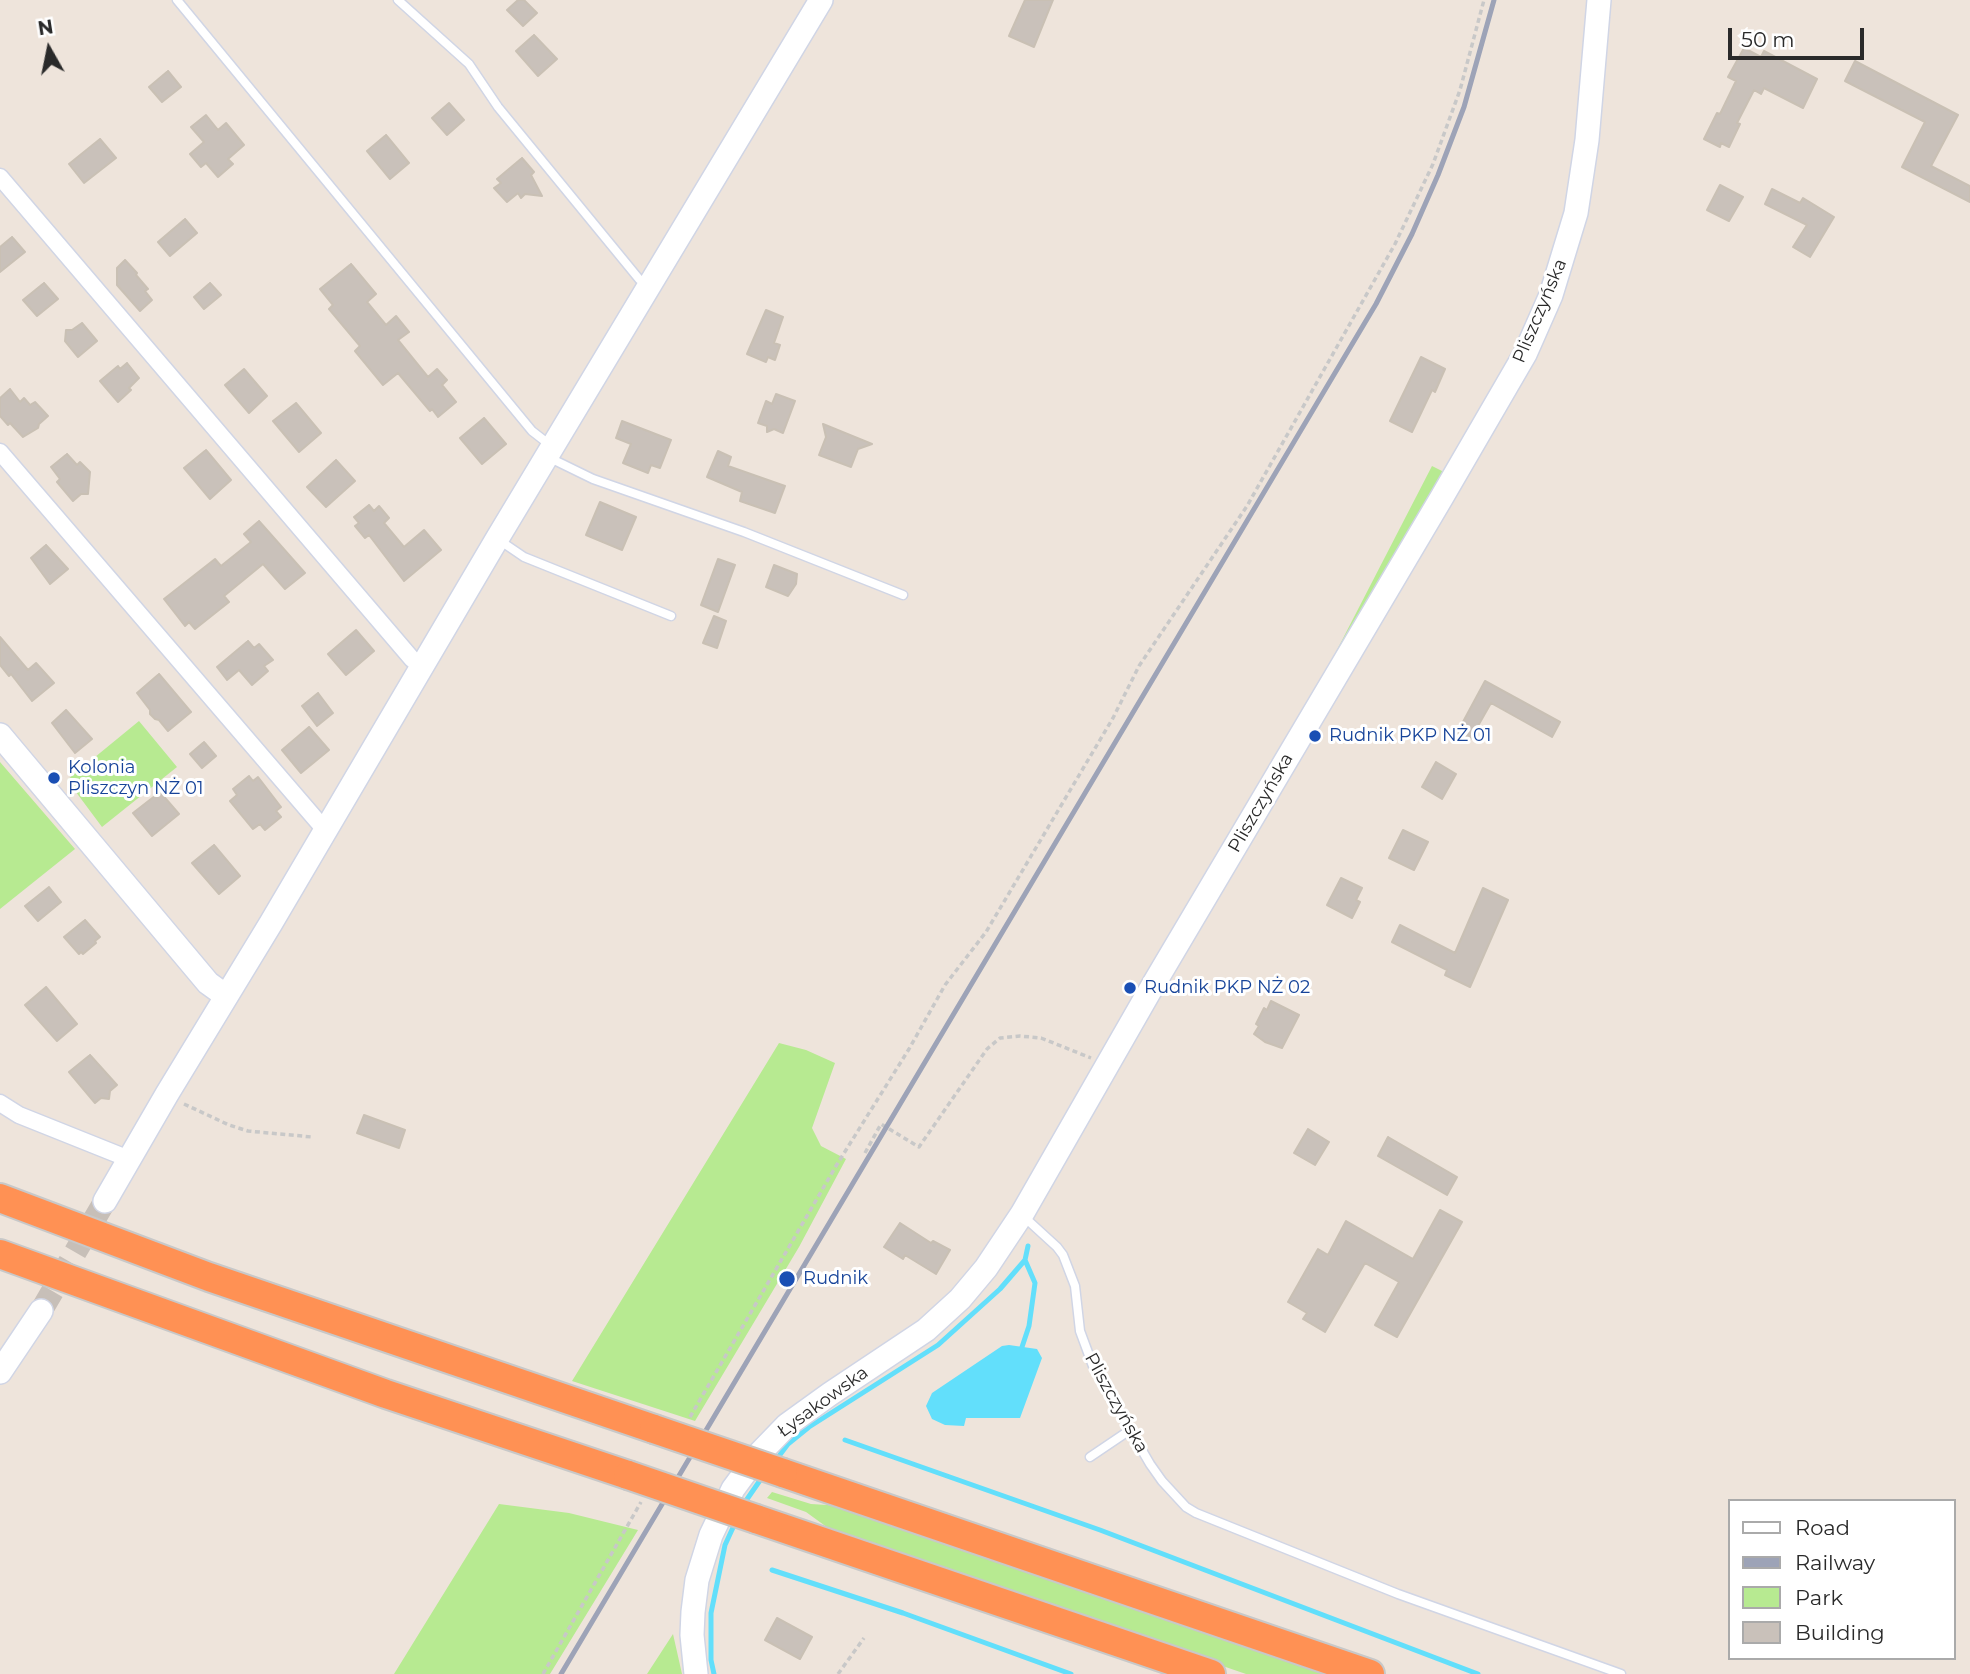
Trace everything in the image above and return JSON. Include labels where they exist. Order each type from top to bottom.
[{"type":"highway","points":[[0,1198],[209,1277],[1362,1672]]},
{"type":"highway","points":[[0,1254],[386,1394],[1210,1674]]},
{"type":"street","points":[[105,1201],[821,0]]},
{"type":"street","name":"Pliszczyńska","points":[[1022,1214],[1312,714],[1449,486],[1539,325],[1562,264],[1578,203],[1587,140],[1599,0]]},
{"type":"street","points":[[0,177],[412,659],[422,667]]},
{"type":"street","points":[[0,452],[147,625],[327,829]]},
{"type":"street","points":[[0,736],[208,983],[226,996]]},
{"type":"street","points":[[0,1102],[19,1115],[129,1159]]},
{"type":"street","name":"Łysakowska","points":[[696,1674],[692,1635],[697,1580],[711,1535],[744,1472],[771,1440],[807,1410],[912,1341],[942,1317],[980,1276],[1022,1214]]},
{"type":"street","points":[[0,1372],[41,1311]]},
{"type":"lane","points":[[177,0],[550,452],[593,479],[744,532],[903,595]]},
{"type":"lane","points":[[398,0],[470,64],[498,107],[639,279],[650,285]]},
{"type":"lane","points":[[498,539],[524,557],[671,616]]},
{"type":"lane","name":"Pliszczyńska","points":[[1022,1214],[1057,1247],[1069,1268],[1075,1286],[1085,1350],[1150,1464],[1186,1507],[1398,1594],[1621,1674]]},
{"type":"lane","points":[[1090,1457],[1130,1430]]},
{"type":"path","points":[[690,1417],[945,985],[993,921],[1113,718],[1139,666],[1247,506],[1395,244],[1433,164],[1460,90],[1484,0]]},
{"type":"path","points":[[864,1153],[881,1124],[919,1147],[987,1049],[1000,1038],[1041,1038],[1108,1065]]},
{"type":"path","points":[[167,1094],[216,1120],[248,1131],[312,1137]]},
{"type":"path","points":[[544,1674],[642,1502]]},
{"type":"path","points":[[838,1674],[864,1638]]},
{"type":"green space","points":[[1432,466],[1452,476],[1323,677]]},
{"type":"green space","points":[[139,721],[177,767],[102,827],[67,780]]},
{"type":"green space","points":[[0,762],[75,849],[0,909]]},
{"type":"green space","points":[[779,1043],[806,1050],[835,1063],[812,1128],[821,1146],[846,1159],[799,1247],[695,1421],[572,1381]]},
{"type":"green space","points":[[772,1492],[811,1504],[843,1506],[1337,1674],[1246,1674],[835,1533],[806,1512],[767,1498]]},
{"type":"green space","points":[[499,1504],[569,1513],[638,1530],[550,1674],[394,1674]]},
{"type":"green space","points":[[673,1634],[682,1674],[647,1674]]},
{"type":"water","points":[[1002,1346],[1037,1349],[1042,1358],[1020,1418],[966,1418],[964,1426],[945,1425],[932,1419],[926,1406],[932,1393]]},
{"type":"building","points":[[518,0],[524,0],[537,13],[523,26],[507,10]]},
{"type":"building","points":[[1025,0],[1053,0],[1034,47],[1009,36]]},
{"type":"building","points":[[534,35],[557,59],[538,76],[516,51]]},
{"type":"building","points":[[1744,48],[1761,57],[1764,51],[1817,79],[1803,108],[1764,88],[1761,94],[1754,90],[1737,123],[1740,124],[1729,147],[1721,143],[1720,147],[1704,139],[1736,81],[1728,77]]},
{"type":"building","points":[[1855,61],[1958,115],[1931,166],[1970,186],[1970,202],[1902,167],[1925,122],[1845,81]]},
{"type":"building","points":[[168,71],[181,87],[162,102],[149,87]]},
{"type":"building","points":[[449,103],[464,120],[447,135],[432,118]]},
{"type":"building","points":[[206,115],[218,130],[226,123],[244,145],[228,159],[233,164],[218,177],[206,163],[201,167],[190,154],[204,142],[191,127]]},
{"type":"building","points":[[386,135],[409,163],[390,179],[367,151]]},
{"type":"building","points":[[100,139],[116,158],[84,183],[69,164]]},
{"type":"building","points":[[522,158],[534,172],[531,175],[542,196],[525,194],[521,198],[518,193],[507,202],[494,188],[501,183],[497,179]]},
{"type":"building","points":[[1720,185],[1743,197],[1729,221],[1707,210]]},
{"type":"building","points":[[1772,189],[1800,203],[1803,198],[1834,217],[1810,257],[1793,247],[1807,225],[1765,204]]},
{"type":"building","points":[[185,219],[197,233],[170,256],[158,242]]},
{"type":"building","points":[[12,237],[25,252],[0,272],[0,247]]},
{"type":"building","points":[[125,260],[148,289],[145,291],[152,300],[140,311],[117,285],[117,268]]},
{"type":"building","points":[[351,264],[376,294],[367,302],[386,325],[396,316],[409,332],[398,340],[428,377],[437,369],[447,380],[442,385],[456,402],[438,417],[398,373],[383,385],[355,351],[360,346],[329,309],[333,305],[320,289]]},
{"type":"building","points":[[44,283],[58,299],[37,316],[23,300]]},
{"type":"building","points":[[210,283],[221,295],[204,309],[194,297]]},
{"type":"building","points":[[766,310],[783,317],[774,343],[780,345],[775,360],[768,357],[766,362],[747,354]]},
{"type":"building","points":[[82,323],[97,341],[78,357],[65,341],[66,330],[72,330]]},
{"type":"building","points":[[1421,357],[1445,369],[1412,432],[1390,421]]},
{"type":"building","points":[[127,363],[139,378],[118,402],[100,381],[118,366],[120,369]]},
{"type":"building","points":[[244,369],[267,396],[249,413],[225,385]]},
{"type":"building","points":[[10,389],[20,402],[24,398],[30,405],[35,402],[48,416],[38,428],[23,437],[0,416],[0,398]]},
{"type":"building","points":[[776,394],[795,401],[783,433],[774,429],[767,432],[767,426],[758,423],[766,401],[772,404]]},
{"type":"building","points":[[296,403],[321,433],[299,452],[273,421]]},
{"type":"building","points":[[484,418],[506,444],[482,464],[460,438]]},
{"type":"building","points":[[622,421],[671,440],[660,468],[651,465],[648,473],[623,463],[631,444],[616,438]]},
{"type":"building","points":[[823,424],[872,444],[858,449],[851,467],[819,455],[826,437]]},
{"type":"building","points":[[206,450],[231,480],[210,499],[184,468]]},
{"type":"building","points":[[718,451],[731,457],[728,466],[785,486],[775,513],[740,501],[742,492],[707,477]]},
{"type":"building","points":[[67,454],[77,465],[80,462],[90,472],[88,494],[81,494],[73,501],[57,482],[60,479],[51,467]]},
{"type":"building","points":[[336,460],[355,481],[326,507],[307,487]]},
{"type":"building","points":[[600,502],[636,517],[622,550],[586,535]]},
{"type":"building","points":[[369,505],[374,511],[379,506],[389,518],[384,523],[404,547],[424,530],[441,550],[404,581],[369,535],[365,538],[355,526],[359,523],[354,517]]},
{"type":"building","points":[[259,521],[305,573],[285,589],[263,564],[224,596],[229,602],[195,629],[189,622],[185,626],[164,599],[215,559],[221,566],[251,542],[244,534]]},
{"type":"building","points":[[46,545],[68,569],[50,584],[31,558]]},
{"type":"building","points":[[718,559],[735,565],[718,612],[701,605]]},
{"type":"building","points":[[774,565],[797,574],[796,584],[788,596],[766,587]]},
{"type":"building","points":[[714,616],[726,621],[717,648],[703,643]]},
{"type":"building","points":[[356,630],[374,651],[346,675],[328,654]]},
{"type":"building","points":[[0,637],[28,670],[36,663],[54,683],[32,701],[11,674],[9,676],[0,665]]},
{"type":"building","points":[[248,641],[254,648],[259,644],[273,660],[264,666],[268,671],[252,685],[239,670],[227,680],[217,667]]},
{"type":"building","points":[[159,674],[191,712],[168,731],[150,714],[150,710],[137,693]]},
{"type":"building","points":[[1485,681],[1560,722],[1552,737],[1491,703],[1470,740],[1457,733]]},
{"type":"building","points":[[318,693],[333,713],[317,726],[302,706]]},
{"type":"building","points":[[66,710],[92,739],[75,753],[52,723]]},
{"type":"building","points":[[309,727],[329,750],[301,773],[282,750]]},
{"type":"building","points":[[204,742],[216,756],[202,768],[190,754]]},
{"type":"building","points":[[1436,762],[1456,774],[1442,799],[1422,787]]},
{"type":"building","points":[[249,776],[253,781],[258,777],[281,807],[276,811],[281,817],[265,830],[260,824],[253,829],[230,801],[237,795],[233,789]]},
{"type":"building","points":[[160,792],[179,814],[152,836],[133,813]]},
{"type":"building","points":[[1403,830],[1428,842],[1414,870],[1389,858]]},
{"type":"building","points":[[214,845],[240,876],[219,894],[192,863]]},
{"type":"building","points":[[1341,878],[1362,888],[1356,900],[1360,902],[1352,918],[1327,905]]},
{"type":"building","points":[[49,887],[61,902],[38,921],[25,906]]},
{"type":"building","points":[[1483,888],[1508,900],[1470,987],[1445,975],[1447,970],[1392,942],[1400,925],[1455,953]]},
{"type":"building","points":[[85,920],[100,937],[83,954],[79,954],[64,937]]},
{"type":"building","points":[[46,987],[77,1024],[57,1041],[25,1005]]},
{"type":"building","points":[[1271,1001],[1299,1015],[1282,1048],[1265,1042],[1254,1034],[1264,1008],[1267,1010]]},
{"type":"building","points":[[90,1055],[117,1085],[110,1091],[109,1099],[101,1098],[95,1103],[69,1072]]},
{"type":"building","points":[[364,1115],[405,1130],[399,1148],[357,1133]]},
{"type":"building","points":[[1308,1129],[1329,1142],[1315,1165],[1294,1153]]},
{"type":"building","points":[[1388,1137],[1457,1177],[1447,1195],[1378,1156]]},
{"type":"building","points":[[1440,1210],[1462,1222],[1397,1337],[1375,1325],[1399,1282],[1365,1263],[1325,1332],[1303,1319],[1307,1313],[1288,1302],[1318,1249],[1328,1255],[1346,1221],[1413,1259]]},
{"type":"building","points":[[900,1223],[931,1243],[933,1241],[950,1250],[936,1274],[905,1255],[903,1259],[884,1247]]},
{"type":"building","points":[[777,1618],[812,1637],[800,1659],[765,1640]]},
{"type":"waterway","points":[[1022,1347],[1029,1326],[1035,1283],[1025,1260],[1028,1246]]},
{"type":"waterway","points":[[776,1460],[788,1444],[809,1427],[938,1345],[1000,1289],[1025,1260]]},
{"type":"waterway","points":[[845,1440],[1100,1530],[1478,1674]]},
{"type":"waterway","points":[[743,1505],[763,1476]]},
{"type":"waterway","points":[[714,1674],[711,1660],[711,1613],[725,1545],[736,1521]]},
{"type":"waterway","points":[[772,1570],[903,1613],[1071,1674]]},
{"type":"tunnel","points":[[41,1311],[105,1201]]},
{"type":"railway","points":[[561,1674],[1376,304],[1412,234],[1438,175],[1464,107],[1494,0]]},
{"type":"place","name":"Rudnik PKP NŻ 01","points":[[1315,736]]},
{"type":"place","name":"Kolonia Pliszczyn NŻ 01","points":[[54,778]]},
{"type":"place","name":"Rudnik PKP NŻ 02","points":[[1130,988]]},
{"type":"place","name":"Rudnik","points":[[787,1279]]}]
